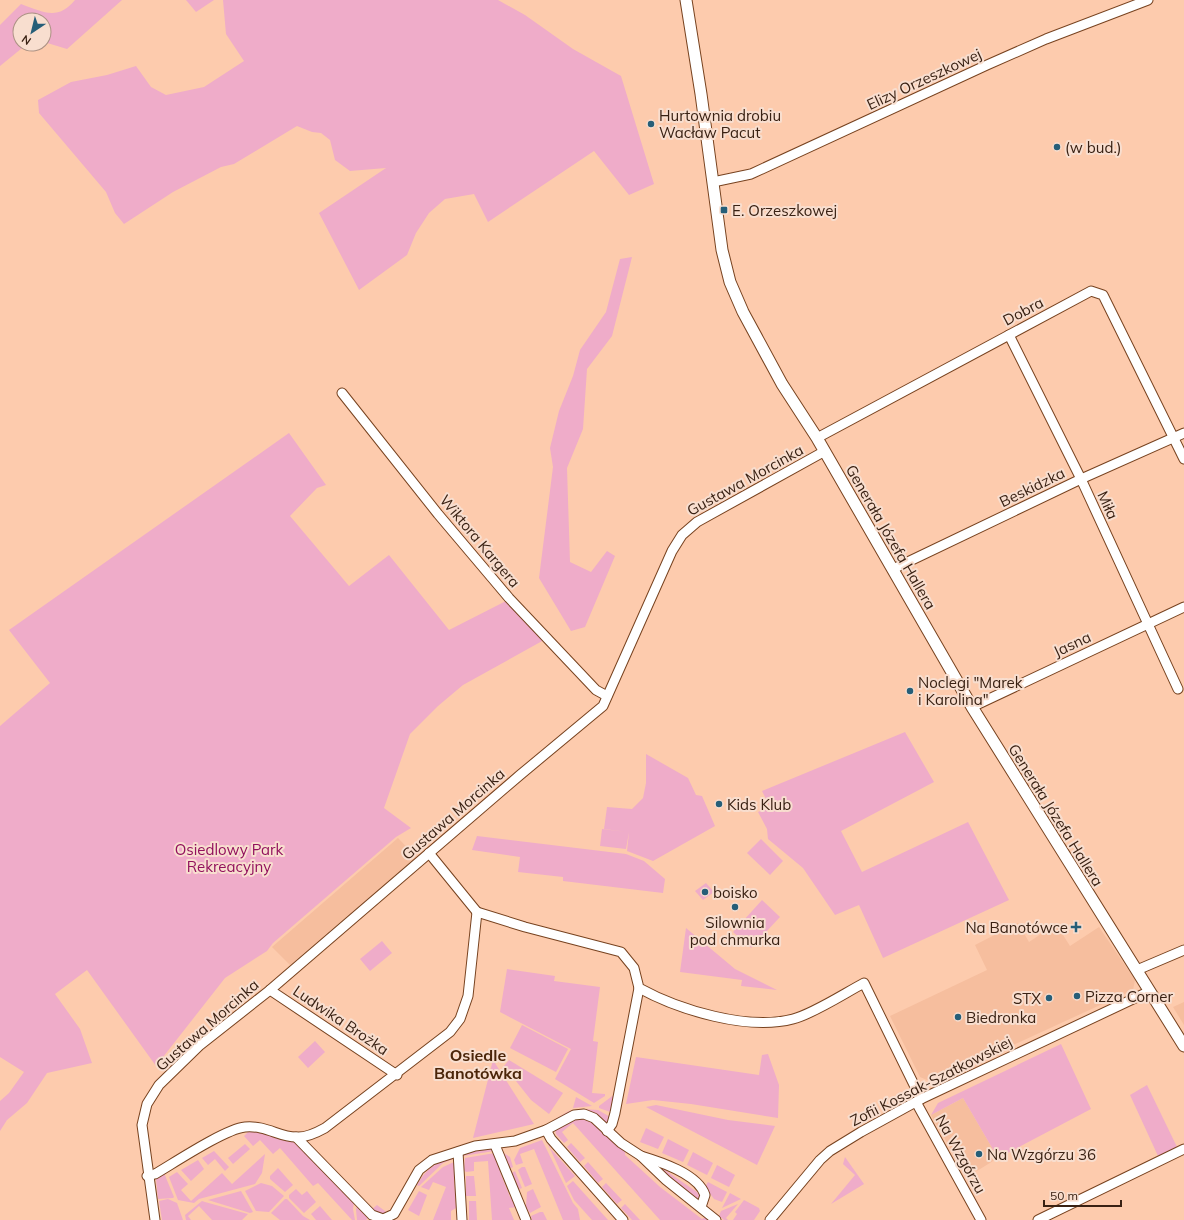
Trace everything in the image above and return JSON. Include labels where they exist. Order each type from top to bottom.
[{"type":"street","name":"Generała Józefa Hallera","points":[[686,0],[722,250],[730,282],[743,312],[782,384],[825,451],[972,707],[1089,897],[1137,970],[1184,1046]]},
{"type":"street","name":"Elizy Orzeszkowej","points":[[713,182],[751,174],[1046,39],[1148,0]]},
{"type":"street","name":"Dobra","points":[[817,438],[1091,291],[1103,295],[1174,438]]},
{"type":"street","name":"Miła","points":[[1008,335],[1081,479],[1178,689]]},
{"type":"street","name":"Wiktora Kargera","points":[[342,393],[438,514],[509,598],[596,690],[607,696]]},
{"type":"street","name":"Beskidzka","points":[[893,569],[1081,479],[1184,433]]},
{"type":"street","points":[[1174,438],[1184,459]]},
{"type":"street","name":"Gustawa Morcinka","points":[[154,1220],[142,1124],[147,1104],[159,1085],[199,1046],[270,990],[603,706],[672,551],[682,535],[697,522],[825,451]]},
{"type":"street","name":"Jasna","points":[[972,707],[1184,607]]},
{"type":"street","points":[[429,853],[476,912],[524,927],[621,952],[634,968],[640,988],[615,1117],[607,1131]]},
{"type":"street","name":"Ludwika Brożka","points":[[296,1138],[308,1136],[325,1128],[450,1032],[460,1018],[468,996],[476,912]]},
{"type":"street","points":[[1137,970],[1184,950]]},
{"type":"street","name":"Na Wzgórzu","points":[[640,988],[652,995],[703,1014],[746,1021],[778,1022],[794,1019],[864,983],[918,1100],[981,1220]]},
{"type":"street","name":"Ludwika Brożka","points":[[270,990],[396,1074]]},
{"type":"street","name":"Zofii Kossak-Szatkowskiej","points":[[770,1220],[820,1160],[830,1151],[861,1132],[918,1100],[1150,991]]},
{"type":"street","points":[[148,1176],[155,1174],[237,1128],[264,1128],[296,1138],[372,1215],[380,1219],[387,1219],[398,1210],[419,1170],[432,1160],[475,1146],[495,1145],[515,1141],[546,1130],[574,1115],[584,1114],[594,1118],[607,1131],[641,1156],[666,1180],[716,1220]]},
{"type":"street","points":[[546,1130],[551,1139],[623,1220]]},
{"type":"street","points":[[495,1145],[526,1220]]},
{"type":"street","points":[[1038,1220],[1184,1149]]},
{"type":"street","points":[[458,1152],[462,1220]]},
{"type":"street","points":[[641,1156],[670,1166],[693,1180],[705,1195],[701,1207]]},
{"type":"shaded area","points":[[398,838],[416,857],[290,965],[272,947]]},
{"type":"shaded area","points":[[1018,923],[1029,942],[1056,924],[1070,946],[1099,927],[1135,980],[1133,990],[939,1079],[927,1080],[920,1077],[890,1016],[987,970],[975,945]]},
{"type":"shaded area","points":[[1184,1002],[1184,1025],[1173,1007]]},
{"type":"shaded area","points":[[963,1098],[998,1158],[967,1177],[931,1115]]},
{"type":"green space","points":[[75,0],[122,0],[67,49],[52,44],[52,13],[62,11],[69,7]]},
{"type":"green space","points":[[186,0],[214,0],[196,12]]},
{"type":"green space","points":[[223,0],[498,0],[525,15],[573,49],[621,76],[654,184],[629,195],[594,151],[488,222],[474,194],[445,199],[429,213],[416,233],[407,255],[359,290],[319,213],[386,168],[350,171],[335,160],[330,140],[321,133],[312,132],[297,126],[234,164],[221,167],[173,192],[124,224],[115,213],[106,192],[39,113],[38,100],[71,82],[107,75],[136,66],[151,87],[166,95],[204,87],[244,61],[226,34]]},
{"type":"green space","points":[[21,4],[43,12],[13,12]]},
{"type":"green space","points":[[12,13],[12,52],[17,52],[0,66],[0,25]]},
{"type":"green space","points":[[632,257],[612,336],[587,369],[583,429],[567,468],[570,562],[591,572],[607,551],[615,556],[585,627],[571,631],[539,578],[553,467],[550,448],[559,411],[573,376],[580,350],[606,312],[620,259]]},
{"type":"green space","name":"Osiedlowy Park Rekreacyjny","points":[[289,433],[326,485],[317,488],[290,516],[349,586],[389,555],[449,630],[506,601],[544,640],[463,685],[438,706],[410,734],[384,808],[411,828],[396,837],[273,943],[267,951],[225,978],[156,1066],[87,970],[55,994],[80,1029],[92,1063],[47,1073],[27,1103],[7,1120],[0,1131],[0,1101],[9,1093],[24,1072],[0,1057],[0,726],[50,683],[9,630]]},
{"type":"green space","points":[[905,732],[934,782],[841,831],[862,872],[968,822],[1009,900],[883,958],[859,905],[835,915],[803,868],[768,839],[767,829],[758,812],[770,807],[762,791]]},
{"type":"green space","points":[[646,754],[688,778],[696,795],[702,796],[715,826],[653,861],[627,851],[629,832],[626,849],[600,846],[602,829],[627,832],[604,829],[607,807],[632,809],[643,798],[646,783]]},
{"type":"green space","points":[[477,836],[626,854],[644,861],[665,879],[663,893],[563,881],[563,877],[518,872],[520,857],[472,850]]},
{"type":"green space","points":[[761,839],[783,861],[770,875],[747,853]]},
{"type":"green space","name":"boisko","points":[[706,883],[714,892],[703,900],[695,891]]},
{"type":"green space","points":[[762,900],[780,917],[751,948],[733,932]]},
{"type":"green space","points":[[686,928],[735,969],[777,990],[741,986],[742,980],[680,972]]},
{"type":"green space","points":[[382,941],[392,953],[370,971],[360,959]]},
{"type":"green space","points":[[507,969],[555,976],[554,981],[600,987],[593,1041],[598,1042],[592,1093],[605,1094],[605,1096],[594,1103],[555,1079],[571,1049],[500,1012]]},
{"type":"green space","points":[[522,1025],[568,1049],[556,1072],[510,1048]]},
{"type":"green space","points":[[315,1041],[325,1052],[308,1068],[298,1057]]},
{"type":"green space","points":[[1061,1044],[1091,1109],[998,1158],[963,1098],[931,1115],[938,1103]]},
{"type":"green space","points":[[768,1054],[779,1085],[778,1118],[691,1104],[653,1100],[626,1104],[636,1057],[759,1075],[762,1055]]},
{"type":"green space","points":[[493,1060],[534,1124],[473,1138]]},
{"type":"green space","points":[[509,1060],[563,1093],[549,1114],[531,1100],[504,1066]]},
{"type":"green space","points":[[1147,1085],[1177,1147],[1158,1156],[1130,1095]]},
{"type":"green space","points":[[615,1094],[613,1113],[599,1108],[599,1106]]},
{"type":"green space","points":[[576,1097],[592,1106],[573,1108]]},
{"type":"green space","points":[[656,1105],[728,1120],[775,1126],[757,1165],[646,1107]]},
{"type":"green space","points":[[583,1109],[598,1110],[612,1118],[607,1124],[593,1114],[552,1124],[552,1121],[569,1111]]},
{"type":"green space","points":[[587,1117],[625,1151],[625,1155],[660,1187],[702,1219],[706,1217],[710,1220],[660,1220],[573,1123],[562,1132],[568,1140],[564,1143],[556,1134],[555,1129],[572,1119]]},
{"type":"green space","points":[[646,1128],[664,1137],[658,1149],[640,1142]]},
{"type":"green space","points":[[251,1129],[289,1139],[307,1153],[354,1202],[353,1209],[355,1220],[352,1220],[318,1183],[313,1186],[280,1148],[273,1154],[260,1140],[253,1146],[244,1136]]},
{"type":"green space","points":[[545,1138],[551,1144],[550,1148],[575,1176],[566,1183]]},
{"type":"green space","points":[[668,1139],[689,1150],[683,1162],[662,1153]]},
{"type":"green space","points":[[542,1140],[573,1203],[578,1209],[580,1220],[563,1220],[534,1149],[520,1154],[523,1163],[516,1165],[514,1160],[520,1148]]},
{"type":"green space","points":[[571,1143],[585,1158],[580,1162],[567,1147]]},
{"type":"green space","points":[[245,1144],[250,1149],[233,1164],[228,1158]]},
{"type":"green space","points":[[489,1148],[494,1151],[463,1156],[467,1151]]},
{"type":"green space","points":[[214,1151],[229,1167],[225,1171],[215,1159],[208,1165],[202,1158]]},
{"type":"green space","points":[[502,1152],[510,1157],[513,1167],[508,1169]]},
{"type":"green space","points":[[693,1152],[713,1163],[707,1175],[687,1165]]},
{"type":"green space","points":[[495,1153],[501,1168],[500,1172],[510,1197],[514,1198],[517,1207],[509,1208],[514,1220],[492,1220],[488,1161],[474,1162],[474,1171],[466,1172],[464,1170],[465,1158]]},
{"type":"green space","points":[[265,1154],[262,1173],[255,1184],[199,1199],[194,1203],[178,1200],[169,1177],[177,1172],[188,1184],[181,1190],[191,1201],[222,1173],[232,1184]]},
{"type":"green space","points":[[845,1157],[864,1184],[831,1204],[855,1175],[843,1164]]},
{"type":"green space","points":[[450,1158],[453,1159],[443,1163],[419,1186],[417,1185],[430,1168],[439,1162]]},
{"type":"green space","points":[[198,1160],[204,1169],[191,1181],[181,1170]]},
{"type":"green space","points":[[454,1162],[457,1178],[454,1180],[456,1208],[451,1211],[451,1220],[433,1220],[446,1187],[433,1182],[429,1190],[421,1187],[443,1167]]},
{"type":"green space","points":[[588,1162],[603,1179],[598,1183],[584,1166]]},
{"type":"green space","points":[[717,1165],[735,1175],[729,1187],[711,1178]]},
{"type":"green space","points":[[525,1167],[532,1184],[525,1187],[518,1170]]},
{"type":"green space","points":[[278,1168],[293,1185],[285,1192],[270,1179],[270,1176]]},
{"type":"green space","points":[[662,1168],[697,1192],[700,1196],[699,1201],[660,1170]]},
{"type":"green space","points":[[515,1171],[522,1188],[517,1190],[510,1174]]},
{"type":"green space","points":[[164,1173],[174,1197],[158,1199],[156,1179]]},
{"type":"green space","points":[[466,1176],[474,1176],[476,1196],[466,1196]]},
{"type":"green space","points":[[573,1181],[608,1220],[592,1220],[574,1200],[567,1186]]},
{"type":"green space","points":[[708,1182],[727,1192],[722,1202],[714,1199],[705,1187]]},
{"type":"green space","points":[[261,1183],[272,1186],[284,1196],[269,1212],[256,1211],[245,1191]]},
{"type":"green space","points":[[606,1183],[622,1200],[617,1204],[602,1187]]},
{"type":"green space","points":[[296,1189],[302,1195],[307,1191],[316,1202],[304,1213],[289,1198],[289,1195]]},
{"type":"green space","points":[[533,1189],[541,1207],[530,1213],[526,1207],[527,1192]]},
{"type":"green space","points":[[241,1191],[253,1212],[250,1213],[208,1200]]},
{"type":"green space","points":[[419,1191],[427,1195],[419,1216],[408,1210]]},
{"type":"green space","points":[[730,1193],[741,1199],[722,1208]]},
{"type":"green space","points":[[168,1199],[177,1203],[183,1220],[162,1220],[159,1201]]},
{"type":"green space","points":[[285,1199],[287,1199],[303,1216],[310,1220],[280,1220],[271,1213]]},
{"type":"green space","points":[[744,1200],[759,1208],[760,1211],[754,1220],[733,1220],[737,1214],[735,1212]]},
{"type":"green space","points":[[202,1201],[248,1214],[242,1220],[212,1220],[199,1206],[188,1216],[191,1220],[186,1220],[185,1215]]},
{"type":"green space","points":[[469,1201],[476,1201],[477,1220],[469,1220]]},
{"type":"green space","points":[[625,1204],[640,1220],[632,1220],[621,1208]]},
{"type":"green space","points":[[738,1204],[726,1218],[728,1220],[724,1220],[719,1216],[721,1211]]},
{"type":"green space","points":[[357,1205],[369,1217],[366,1220],[357,1220]]},
{"type":"green space","points":[[377,1205],[389,1214],[383,1216],[371,1210]]},
{"type":"green space","points":[[320,1206],[332,1220],[316,1220],[311,1214]]},
{"type":"green space","points":[[543,1212],[547,1220],[532,1220],[531,1216]]},
{"type":"place","name":"Hurtownia drobiu Wacław Pacut","points":[[651,124]]},
{"type":"place","name":"(w bud.)","points":[[1057,147]]},
{"type":"place","name":"E. Orzeszkowej","points":[[724,210]]},
{"type":"place","name":"Noclegi \"Marek i Karolina\"","points":[[910,691]]},
{"type":"place","name":"Kids Klub","points":[[719,804]]},
{"type":"place","name":"boisko","points":[[705,892]]},
{"type":"place","name":"Silownia pod chmurka","points":[[735,907]]},
{"type":"place","name":"Na Banotówce","points":[[1076,927]]},
{"type":"place","name":"Pizza Corner","points":[[1077,996]]},
{"type":"place","name":"STX","points":[[1049,998]]},
{"type":"place","name":"Biedronka","points":[[958,1017]]},
{"type":"place","name":"Na Wzgórzu 36","points":[[979,1154]]},
{"type":"district","name":"Osiedle Banotówka","points":[[478,1064]]}]
